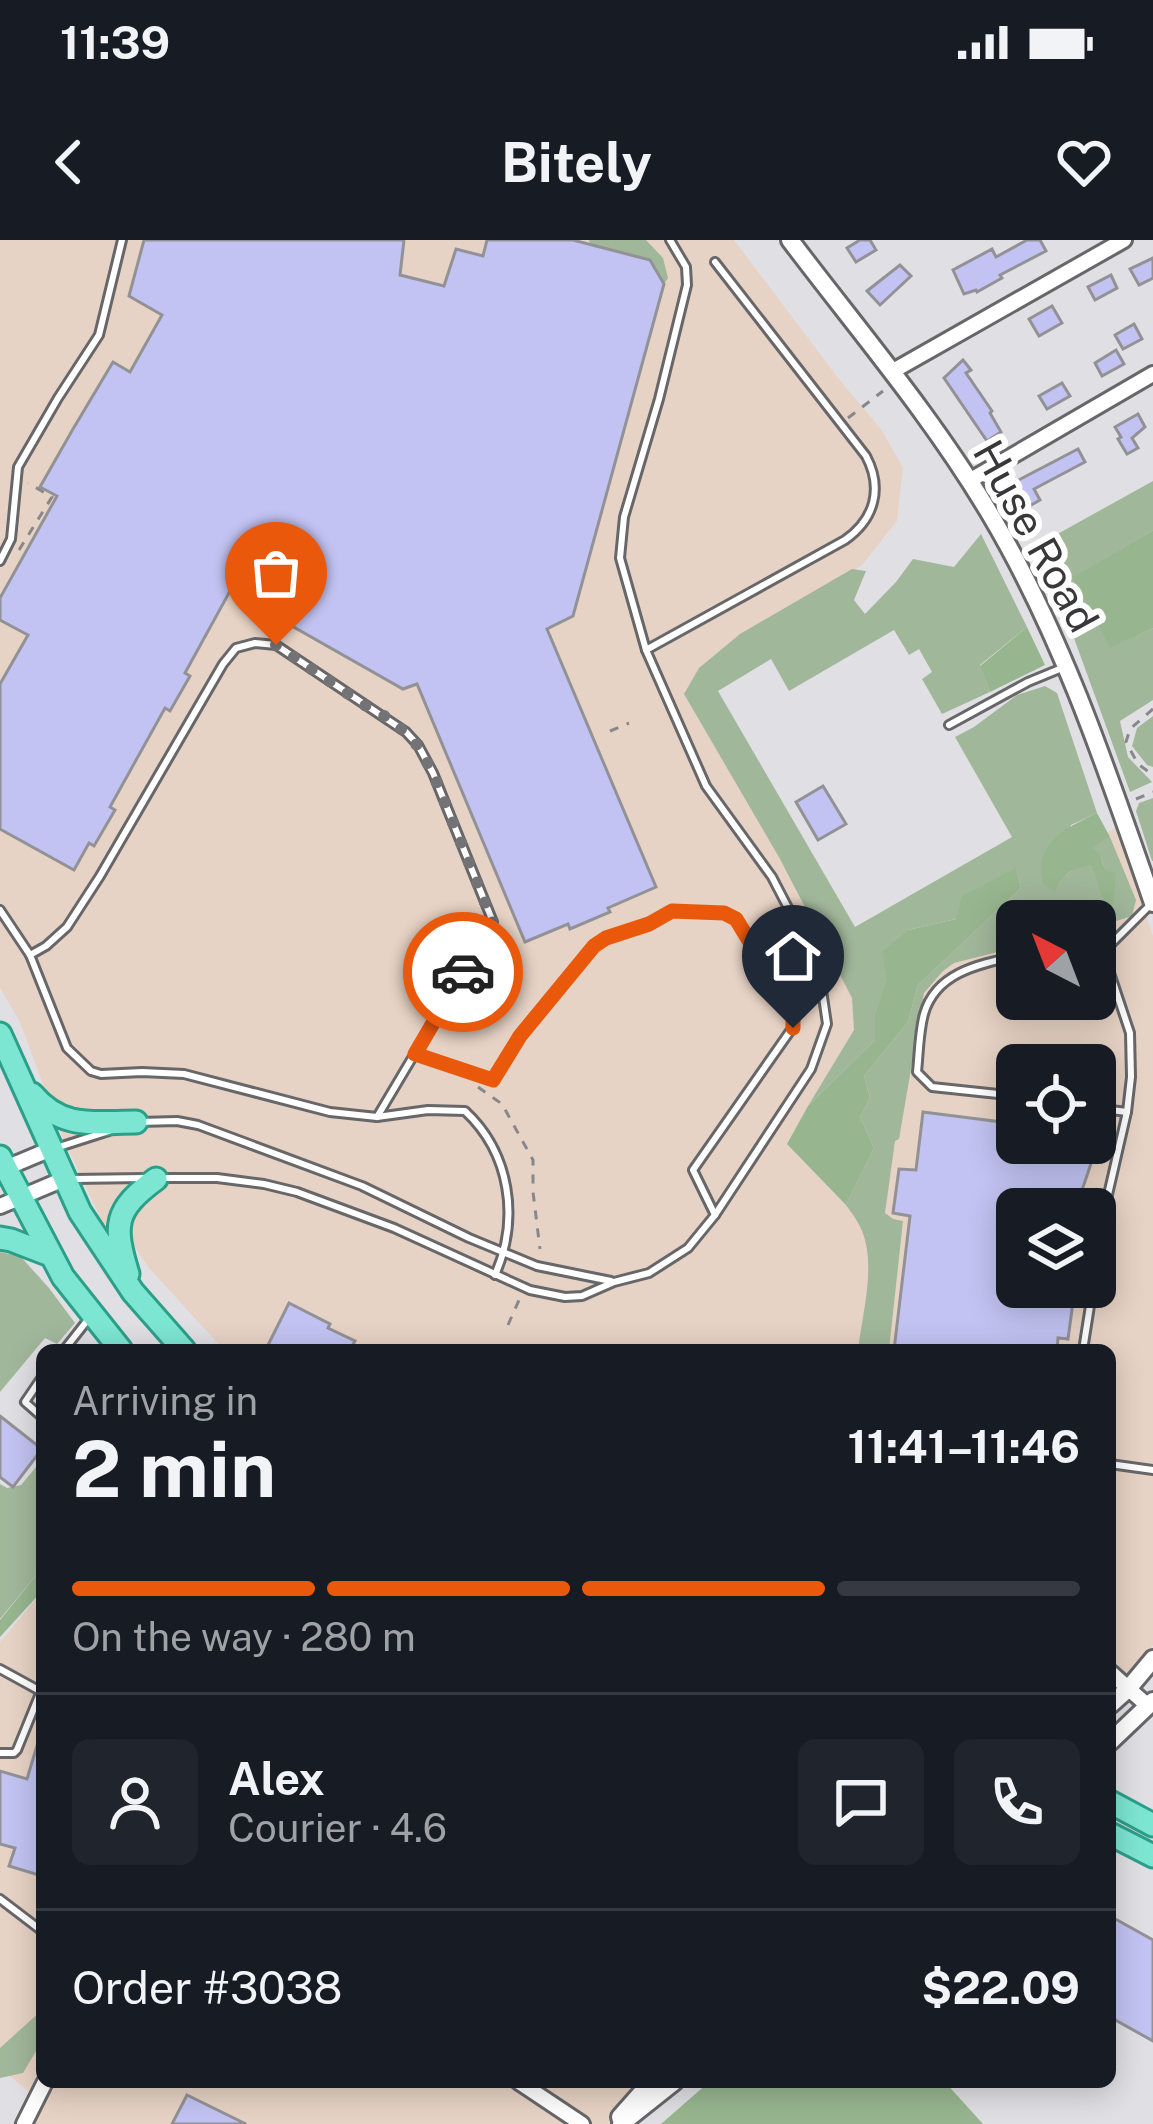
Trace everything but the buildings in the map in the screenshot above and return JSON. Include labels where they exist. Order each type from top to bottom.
[{"type":"main road","points":[[0,1034],[64,1179],[100,1245],[179,1344]]},
{"type":"main road","points":[[23,1083],[58,1117],[80,1123],[136,1122]]},
{"type":"main road","points":[[2,1165],[10,1201],[116,1344]]},
{"type":"main road","points":[[133,1292],[119,1246],[119,1222],[128,1202],[156,1179]]},
{"type":"main road","points":[[0,1238],[50,1256]]},
{"type":"main road","points":[[1116,1805],[1153,1825]]},
{"type":"main road","points":[[1116,1837],[1153,1856]]},
{"type":"street","name":"Huse Road","points":[[790,240],[969,481],[1011,551],[1066,666],[1153,903]]},
{"type":"street","points":[[891,379],[1124,240]]},
{"type":"street","points":[[969,481],[1153,374]]},
{"type":"street","points":[[2,1165],[51,1149]]},
{"type":"street","points":[[10,1201],[64,1179]]},
{"type":"street","points":[[1116,1700],[1153,1659]]},
{"type":"street","points":[[1116,1678],[1150,1704],[1116,1736]]},
{"type":"street","points":[[24,2124],[42,2088]]},
{"type":"street","points":[[528,2088],[582,2124]]},
{"type":"street","points":[[618,2124],[646,2088]]},
{"type":"street","points":[[618,2124],[666,2088]]},
{"type":"lane","points":[[0,561],[11,539],[18,467],[99,335],[122,240]]},
{"type":"lane","points":[[64,1179],[217,1178],[264,1184],[394,1228],[530,1290],[582,1296],[649,1273],[688,1248],[811,1069],[826,1024],[822,990],[799,929],[772,877],[706,786],[646,650],[620,558],[624,518],[687,285],[686,267],[670,240]]},
{"type":"lane","points":[[646,650],[845,540],[864,525],[874,502],[876,481],[866,455],[715,262]]},
{"type":"lane","points":[[29,955],[67,927],[223,664],[236,648],[276,645],[392,720],[418,746],[493,922],[377,1117]]},
{"type":"lane","points":[[949,725],[1066,666]]},
{"type":"lane","points":[[1116,936],[1153,903]]},
{"type":"lane","points":[[0,910],[29,955],[61,1036],[75,1059],[91,1071],[184,1074],[330,1112],[377,1117],[465,1111],[484,1129],[497,1154],[508,1194],[504,1254],[495,1274]]},
{"type":"lane","points":[[415,1054],[493,1080],[520,1036],[594,946],[606,938],[672,911],[724,913],[736,919],[793,1013],[793,1028],[693,1170],[715,1215]]},
{"type":"lane","points":[[996,960],[970,966],[943,982],[925,1011],[917,1072],[932,1087],[996,1094]]},
{"type":"lane","points":[[1110,1188],[1131,1077],[1130,1033],[1116,996]]},
{"type":"lane","points":[[1116,1111],[1127,1112]]},
{"type":"lane","points":[[51,1149],[136,1122],[177,1120],[362,1186],[504,1254],[614,1282]]},
{"type":"lane","points":[[1084,1344],[1090,1308]]},
{"type":"lane","points":[[69,1344],[92,1314]]},
{"type":"lane","points":[[36,1386],[25,1402],[36,1412]]},
{"type":"lane","points":[[1116,1465],[1153,1470]]},
{"type":"lane","points":[[0,1669],[36,1689]]},
{"type":"lane","points":[[0,1753],[17,1750],[36,1706]]},
{"type":"lane","points":[[0,1899],[36,1926]]},
{"type":"path","points":[[842,423],[891,379]]},
{"type":"path","points":[[20,550],[52,497],[27,482]]},
{"type":"path","points":[[1153,709],[1130,729],[1126,742],[1138,764],[1153,775]]},
{"type":"path","points":[[610,731],[629,723]]},
{"type":"path","points":[[1118,807],[1153,792]]},
{"type":"path","points":[[477,1086],[502,1104],[533,1160],[540,1249]]},
{"type":"path","points":[[508,1325],[519,1300]]},
{"type":"shaded area","points":[[0,240],[734,240],[881,429],[903,468],[897,521],[862,565],[730,652],[697,688],[900,1001],[996,903],[996,1020],[1116,1020],[1116,900],[999,900],[1117,827],[1153,936],[1153,1645],[1127,1679],[1116,1668],[1116,1344],[219,1344],[148,1267],[131,1241],[107,1232],[62,1136],[20,1022],[0,988]]},
{"type":"shaded area","points":[[36,1599],[36,2088],[641,2088],[608,2124],[24,2124],[40,2101],[0,2068],[0,1642]]},
{"type":"green space","points":[[589,240],[646,240],[663,258],[668,278],[664,284],[650,260]]},
{"type":"green space","points":[[1153,481],[1153,530],[1074,577],[1110,647],[1153,628],[1153,700],[1120,721],[1128,757],[1152,782],[1130,792],[1067,619],[1034,547]]},
{"type":"green space","points":[[1153,530],[1153,628],[1110,648],[1073,577]]},
{"type":"green space","points":[[981,534],[1027,627],[980,665],[990,692],[942,714],[922,679],[932,672],[919,649],[909,655],[894,630],[789,691],[771,659],[718,691],[855,927],[1012,837],[955,737],[1017,695],[1045,686],[1057,693],[1097,813],[1071,825],[1058,880],[1091,864],[1103,900],[1008,900],[1021,888],[1016,869],[956,919],[908,930],[875,1013],[875,1040],[808,1106],[854,1030],[852,998],[780,859],[684,694],[699,668],[740,634],[852,569],[866,571],[854,600],[865,614],[913,559],[954,567]]},
{"type":"green space","points":[[1027,627],[1045,665],[990,692],[980,666]]},
{"type":"green space","points":[[1153,716],[1153,767],[1132,746],[1137,728]]},
{"type":"green space","points":[[1153,798],[1152,861],[1136,811],[1139,803]]},
{"type":"green space","points":[[1097,813],[1110,837],[1092,848],[1106,871],[1116,873],[1113,900],[1103,900],[1091,865],[1068,873],[1055,892],[1043,883],[1047,848]]},
{"type":"green space","points":[[1110,837],[1136,900],[1132,916],[1116,921],[1116,900],[1106,900],[1105,868],[1091,848]]},
{"type":"green space","points":[[1016,868],[1021,888],[1008,900],[996,900],[996,912],[918,985],[908,1022],[864,1076],[870,1098],[860,1117],[874,1148],[846,1205],[787,1144],[808,1106],[875,1040],[875,1013],[887,980],[882,952],[908,930],[956,919],[962,896]]},
{"type":"green space","points":[[996,912],[996,952],[954,963],[924,993],[885,1213],[903,1221],[890,1344],[859,1344],[867,1253],[862,1231],[846,1205],[874,1148],[860,1117],[870,1098],[864,1076],[908,1022],[918,985]]},
{"type":"green space","points":[[0,1252],[20,1256],[75,1323],[57,1344],[45,1338],[36,1344],[0,1392]]},
{"type":"green space","points":[[36,1467],[36,1575],[0,1619],[0,1484],[7,1488],[21,1485]]},
{"type":"green space","points":[[36,1575],[36,1598],[0,1637],[0,1620]]},
{"type":"green space","points":[[36,2015],[36,2051],[23,2073],[0,2078],[0,2048]]},
{"type":"green space","points":[[702,2088],[950,2088],[983,2124],[661,2124]]},
{"type":"way so far","points":[[276,645],[392,720],[418,746],[493,922],[463,972]]},
{"type":"route","points":[[463,972],[415,1054],[493,1080],[520,1036],[590,949],[672,911],[724,913],[736,919],[793,1013],[793,1028]]}]
